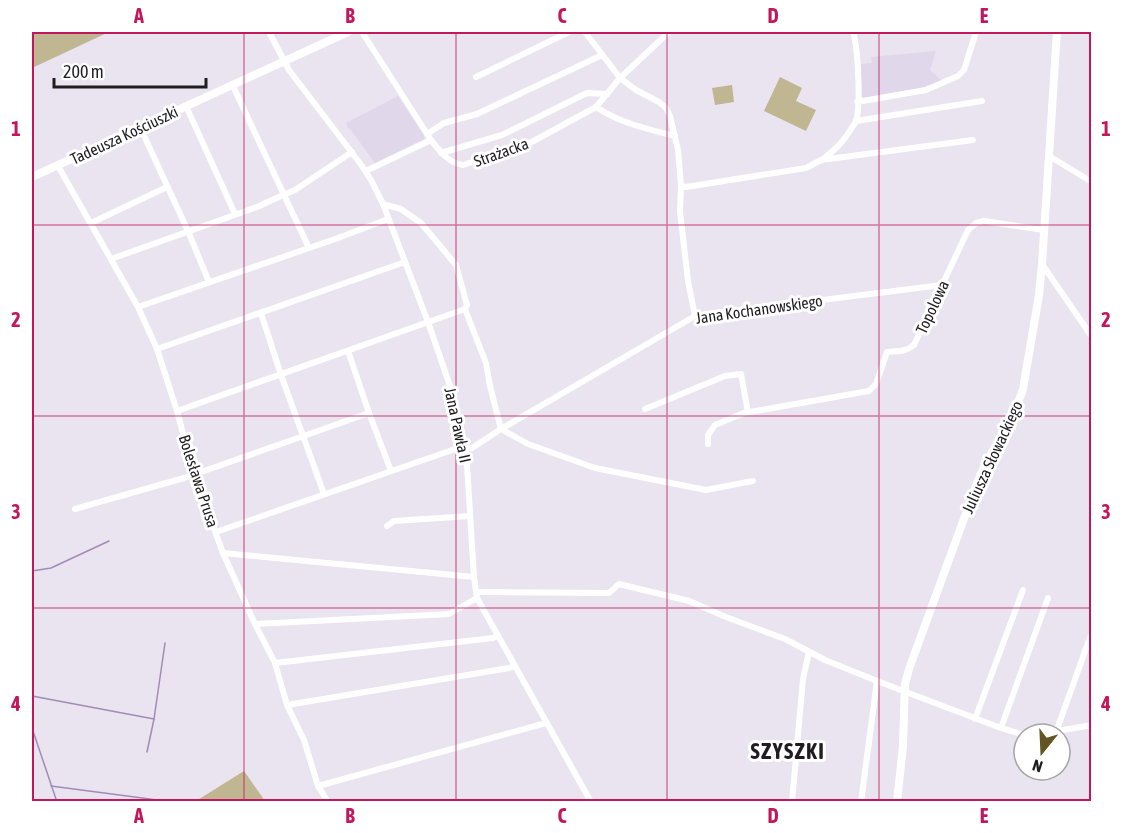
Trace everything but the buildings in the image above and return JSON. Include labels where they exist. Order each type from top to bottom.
[{"type":"street","name":"Jana Pawła II","points":[[269,32],[289,70],[366,171],[383,204],[450,386],[466,448],[476,595],[591,801]]},
{"type":"street","name":"Tadeusza Kościuszki","points":[[32,177],[348,32]]},
{"type":"street","name":"Strażacka","points":[[362,32],[441,153],[455,164],[467,165],[528,144],[596,107],[620,78],[669,32]]},
{"type":"street","points":[[476,77],[569,32]]},
{"type":"street","points":[[585,32],[620,78],[636,90],[659,102],[670,116],[678,150],[681,186],[680,212],[688,281],[695,315]]},
{"type":"street","points":[[681,186],[806,168],[842,144],[856,121],[856,48],[853,32]]},
{"type":"street","points":[[857,102],[926,90],[953,78],[964,70],[976,32]]},
{"type":"street","name":"Juliusza Słowackiego","points":[[897,801],[903,746],[905,691],[909,669],[970,499],[1023,389],[1042,264],[1057,32]]},
{"type":"street","points":[[366,171],[429,137],[444,123],[477,114],[602,55]]},
{"type":"street","points":[[232,84],[309,248]]},
{"type":"street","points":[[441,153],[502,135],[587,93],[607,94]]},
{"type":"street","points":[[856,121],[982,101]]},
{"type":"street","points":[[186,106],[235,214]]},
{"type":"street","points":[[596,107],[607,115],[626,123],[675,136]]},
{"type":"street","points":[[140,127],[209,282]]},
{"type":"street","points":[[821,160],[973,140]]},
{"type":"street","points":[[111,259],[284,195],[352,152]]},
{"type":"street","points":[[1049,156],[1092,182]]},
{"type":"street","name":"Bolesława Prusa","points":[[58,166],[138,307],[157,350],[194,474],[223,552],[275,663],[287,705],[304,740],[318,786],[328,801]]},
{"type":"street","points":[[91,223],[167,187]]},
{"type":"street","points":[[383,204],[401,209],[421,223],[456,265],[467,305],[465,309],[486,363],[501,429],[528,444],[595,468],[706,490],[753,481]]},
{"type":"street","points":[[138,307],[388,219]]},
{"type":"street","name":"Topolowa","points":[[708,444],[708,435],[715,425],[748,412],[869,390],[874,387],[887,352],[903,351],[914,345],[968,230],[976,223],[988,221],[1044,230]]},
{"type":"street","points":[[157,350],[405,262]]},
{"type":"street","points":[[1042,264],[1092,337]]},
{"type":"street","name":"Jana Kochanowskiego","points":[[216,532],[458,448],[472,448],[695,315],[942,285]]},
{"type":"street","points":[[177,411],[465,309]]},
{"type":"street","points":[[261,313],[324,494]]},
{"type":"street","points":[[348,351],[392,471]]},
{"type":"street","points":[[645,409],[725,376],[741,374],[748,412]]},
{"type":"street","points":[[75,509],[194,474],[369,413]]},
{"type":"street","points":[[387,526],[394,521],[470,516]]},
{"type":"street","points":[[223,552],[474,577]]},
{"type":"street","points":[[255,624],[449,614],[476,595],[609,592],[619,584],[689,601],[785,639],[809,652],[877,681],[1012,731]]},
{"type":"street","points":[[975,719],[1023,590]]},
{"type":"street","points":[[1001,728],[1048,598]]},
{"type":"street","points":[[1060,722],[1092,632]]},
{"type":"street","points":[[275,663],[463,642],[497,636]]},
{"type":"street","points":[[792,801],[803,678],[809,652]]},
{"type":"street","points":[[287,705],[514,666]]},
{"type":"street","points":[[861,801],[877,681]]},
{"type":"street","points":[[318,786],[546,723]]},
{"type":"street","points":[[1072,729],[1092,725]]},
{"type":"shaded area","points":[[32,32],[109,32],[32,68]]},
{"type":"shaded area","points":[[936,51],[930,70],[942,81],[925,87],[862,97],[861,64],[872,63],[871,57]]},
{"type":"shaded area","points":[[780,77],[802,88],[796,101],[816,110],[806,131],[764,111]]},
{"type":"shaded area","points":[[732,85],[734,102],[715,105],[712,88]]},
{"type":"shaded area","points":[[398,96],[424,139],[375,163],[346,123]]},
{"type":"shaded area","points":[[244,771],[265,801],[196,801]]},
{"type":"waterway","points":[[32,571],[51,568],[109,541]]},
{"type":"waterway","points":[[154,719],[165,643]]},
{"type":"waterway","points":[[32,696],[154,719],[147,752]]},
{"type":"waterway","points":[[32,728],[57,802]]},
{"type":"waterway","points":[[51,786],[165,801]]},
{"type":"district","name":"SZYSZKI","points":[[788,751]]}]
